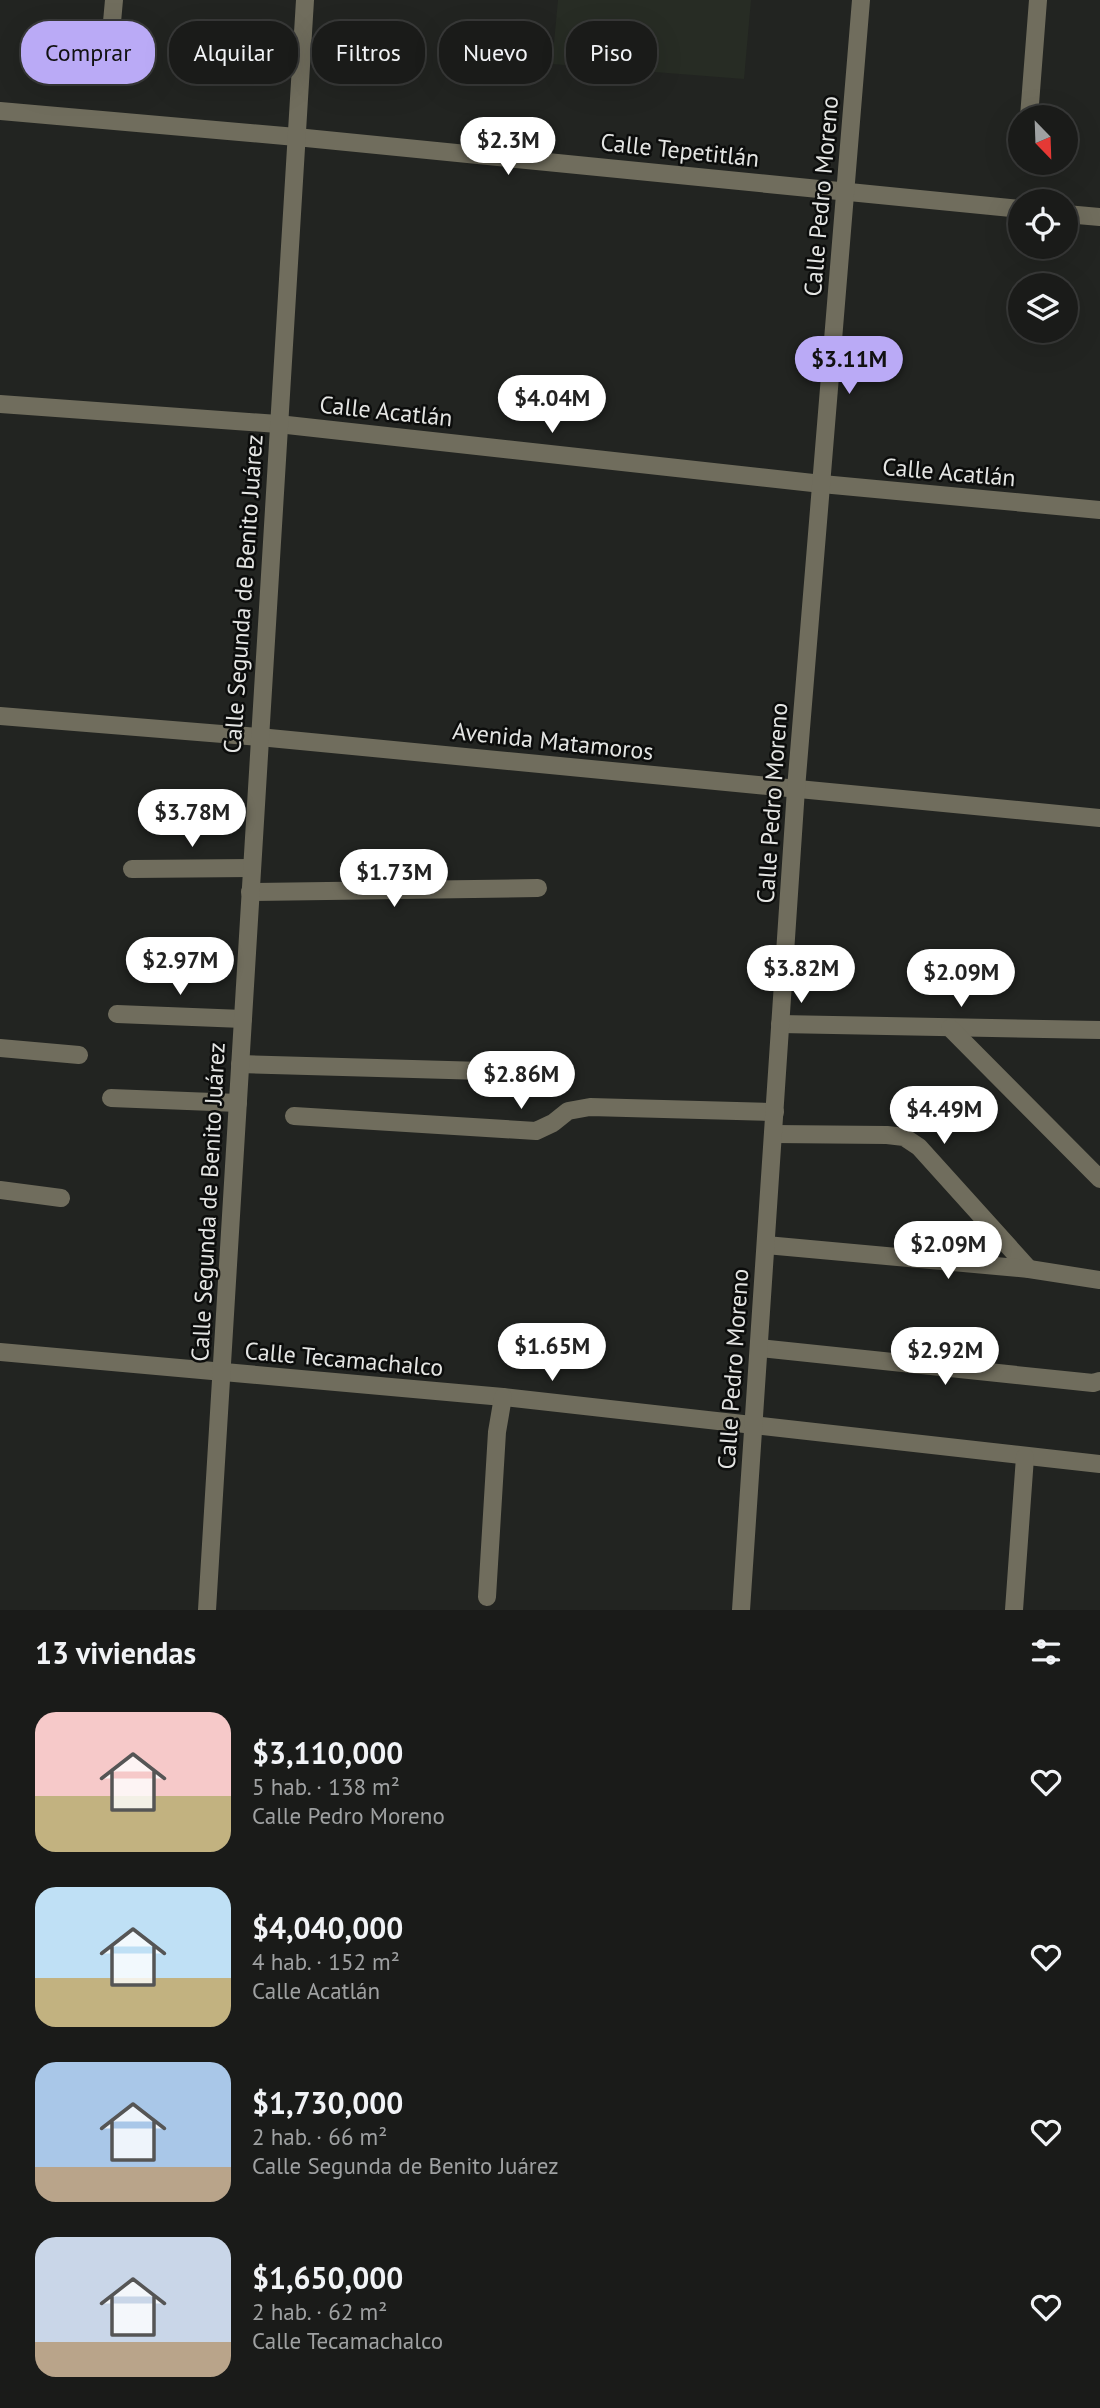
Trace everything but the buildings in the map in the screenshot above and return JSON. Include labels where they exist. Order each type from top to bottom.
[{"type":"street","points":[[113,21],[114,0]]},
{"type":"street","name":"Calle Segunda de Benito Juárez","points":[[207,1610],[304,0]]},
{"type":"street","name":"Calle Pedro Moreno","points":[[741,1610],[796,789],[861,0]]},
{"type":"street","points":[[1030,105],[1038,0]]},
{"type":"street","name":"Calle Tepetitlán","points":[[0,111],[296,137],[1008,208]]},
{"type":"street","points":[[1078,215],[1100,217]]},
{"type":"street","name":"Calle Acatlán","points":[[0,404],[278,424],[822,484],[1100,510]]},
{"type":"street","name":"Avenida Matamoros","points":[[0,716],[258,737],[1100,818]]},
{"type":"street","points":[[132,869],[251,868]]},
{"type":"street","points":[[250,892],[538,888]]},
{"type":"street","points":[[117,1014],[243,1019]]},
{"type":"street","points":[[780,1024],[1100,1030]]},
{"type":"street","points":[[950,1028],[1100,1179]]},
{"type":"street","points":[[0,1048],[79,1055]]},
{"type":"street","points":[[240,1063],[516,1072]]},
{"type":"street","points":[[111,1098],[238,1103]]},
{"type":"street","points":[[294,1116],[536,1131],[553,1123],[568,1111],[590,1107],[775,1112]]},
{"type":"street","points":[[773,1134],[904,1137],[919,1147],[1029,1269]]},
{"type":"street","points":[[0,1191],[61,1198]]},
{"type":"street","points":[[766,1245],[1029,1269],[1100,1280]]},
{"type":"street","points":[[759,1348],[1093,1383],[1100,1381]]},
{"type":"street","name":"Calle Tecamachalco","points":[[0,1352],[503,1397],[1100,1464]]},
{"type":"street","points":[[487,1597],[498,1432],[503,1397]]},
{"type":"street","points":[[1014,1610],[1025,1457]]},
{"type":"shaded area","points":[[558,0],[751,0],[744,79],[657,72],[657,21],[566,21],[566,65],[552,64]]}]
